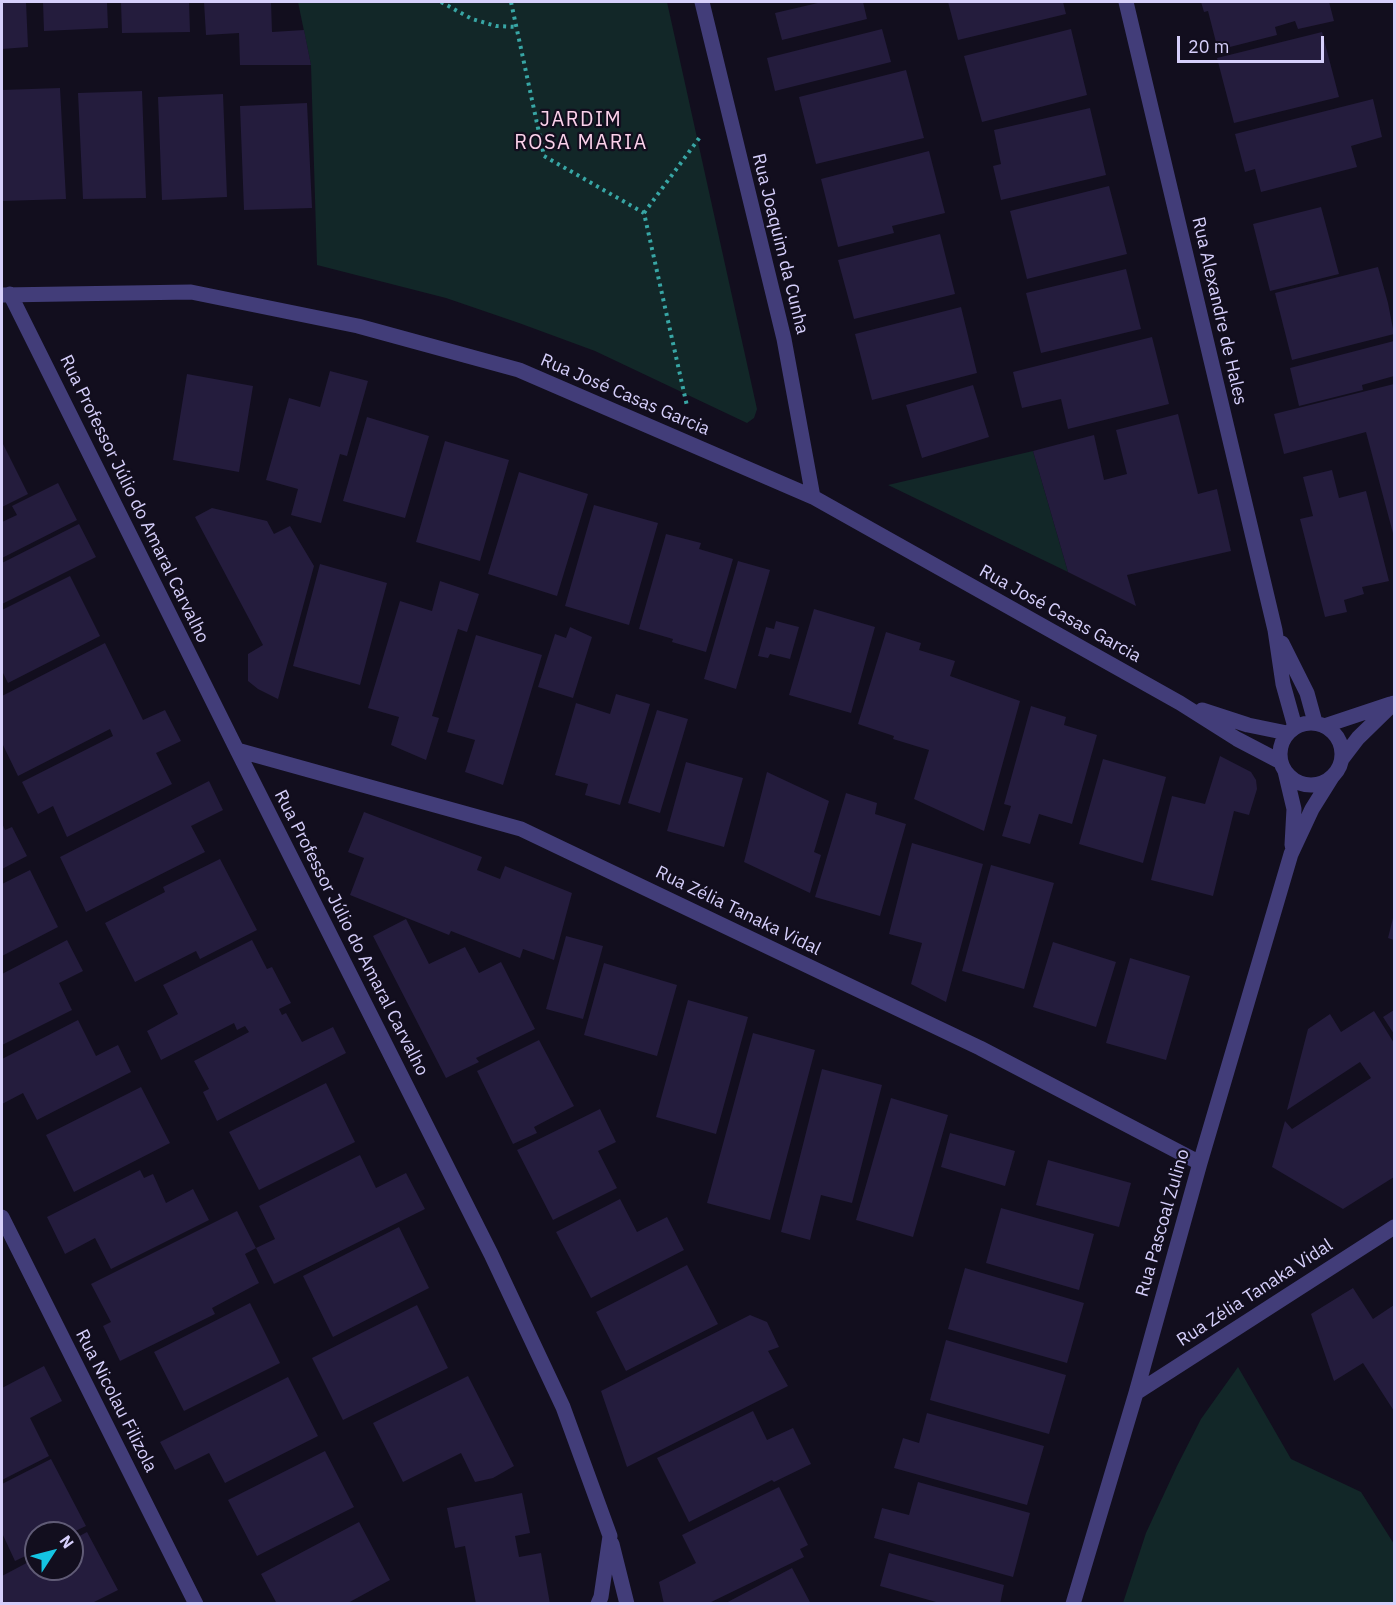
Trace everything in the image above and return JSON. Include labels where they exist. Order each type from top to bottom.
[{"type":"street","name":"Rua Joaquim da Cunha","points":[[702,2],[784,339],[813,497]]},
{"type":"street","name":"Rua Alexandre de Hales","points":[[1126,2],[1275,630],[1291,730]]},
{"type":"street","name":"Rua José Casas Garcia","points":[[6,294],[191,292],[358,326],[519,370],[813,497],[1180,703],[1237,740],[1283,766]]},
{"type":"street","name":"Rua Professor Júlio do Amaral Carvalho","points":[[6,294],[491,1254],[563,1407],[610,1536],[598,1604]]},
{"type":"street","name":"Rua Alexandre de Hales","points":[[1275,630],[1320,724]]},
{"type":"street","points":[[1395,702],[1358,738],[1332,777],[1322,783],[1302,784],[1292,779],[1283,766],[1280,752],[1282,741],[1291,730],[1304,723],[1320,724],[1371,711],[1395,702]]},
{"type":"street","name":"Rua José Casas Garcia","points":[[1180,703],[1248,725],[1291,730]]},
{"type":"street","points":[[1320,724],[1332,731],[1338,740],[1342,749],[1342,759]]},
{"type":"street","name":"Rua Zélia Tanaka Vidal","points":[[237,750],[521,829],[980,1048],[1200,1162]]},
{"type":"street","name":"Rua Pascoal Zulino","points":[[1283,766],[1294,809],[1291,854]]},
{"type":"street","name":"Rua Pascoal Zulino","points":[[1073,1604],[1291,854],[1312,809],[1332,777]]},
{"type":"street","name":"Rua Nicolau Filizola","points":[[2,1216],[196,1604]]},
{"type":"street","name":"Rua Zélia Tanaka Vidal","points":[[1136,1393],[1395,1227]]},
{"type":"street","points":[[610,1536],[627,1604]]},
{"type":"path","points":[[441,2],[471,19],[496,26],[517,27]]},
{"type":"path","points":[[511,2],[544,156],[644,213],[696,447]]},
{"type":"path","points":[[644,213],[726,104]]},
{"type":"green space","points":[[298,2],[667,2],[757,409],[754,418],[747,423],[595,351],[519,323],[446,298],[317,265],[311,65]]},
{"type":"green space","points":[[1033,451],[1068,572],[888,485]]},
{"type":"green space","points":[[1238,1367],[1291,1459],[1361,1492],[1394,1544],[1394,1603],[1123,1603],[1146,1533],[1177,1466],[1201,1419]]},
{"type":"building","points":[[2,2],[26,2],[28,47],[2,49]]},
{"type":"building","points":[[43,2],[107,2],[108,28],[44,31]]},
{"type":"building","points":[[121,2],[189,2],[190,32],[122,33]]},
{"type":"building","points":[[204,2],[271,2],[272,32],[304,30],[311,65],[240,65],[239,33],[206,35]]},
{"type":"building","points":[[822,2],[863,2],[867,19],[782,40],[775,13]]},
{"type":"building","points":[[948,2],[1063,2],[1066,14],[958,40]]},
{"type":"building","points":[[1201,2],[1329,2],[1334,21],[1298,29],[1295,21],[1275,27],[1277,35],[1218,50],[1208,11],[1204,12]]},
{"type":"building","points":[[882,29],[891,62],[775,91],[767,58]]},
{"type":"building","points":[[1071,29],[1087,95],[982,122],[964,56]]},
{"type":"building","points":[[1322,32],[1339,97],[1234,123],[1217,58]]},
{"type":"building","points":[[906,70],[924,138],[816,164],[799,97]]},
{"type":"building","points":[[60,88],[66,199],[2,201],[2,90]]},
{"type":"building","points":[[142,91],[146,198],[83,199],[78,93]]},
{"type":"building","points":[[223,94],[227,197],[162,200],[158,97]]},
{"type":"building","points":[[1373,99],[1382,137],[1351,146],[1357,167],[1261,192],[1255,169],[1245,172],[1235,134]]},
{"type":"building","points":[[307,103],[312,208],[244,210],[240,106]]},
{"type":"building","points":[[1090,108],[1106,175],[1001,200],[993,166],[1001,164],[994,130]]},
{"type":"building","points":[[929,151],[945,213],[892,226],[894,233],[838,247],[821,179]]},
{"type":"building","points":[[1109,186],[1127,254],[1027,279],[1010,211]]},
{"type":"building","points":[[1321,207],[1339,274],[1270,291],[1253,224]]},
{"type":"building","points":[[940,234],[955,294],[854,319],[838,260]]},
{"type":"building","points":[[1378,267],[1394,334],[1292,360],[1275,293]]},
{"type":"building","points":[[1126,269],[1141,329],[1041,353],[1026,293]]},
{"type":"building","points":[[961,307],[977,373],[872,400],[855,334]]},
{"type":"building","points":[[1152,337],[1169,404],[1068,429],[1061,399],[1022,408],[1013,372]]},
{"type":"building","points":[[1394,341],[1394,376],[1362,385],[1363,390],[1299,406],[1290,368]]},
{"type":"building","points":[[330,371],[368,381],[347,456],[340,454],[321,523],[291,515],[298,489],[266,480],[289,398],[320,407]]},
{"type":"building","points":[[187,374],[253,386],[239,472],[173,460]]},
{"type":"building","points":[[1394,384],[1394,537],[1366,432],[1284,454],[1274,414]]},
{"type":"building","points":[[973,385],[989,437],[922,458],[906,405]]},
{"type":"building","points":[[1178,414],[1198,494],[1217,489],[1231,551],[1127,575],[1136,606],[1068,572],[1033,451],[1094,435],[1104,480],[1127,474],[1116,430]]},
{"type":"building","points":[[367,417],[429,436],[405,518],[343,501]]},
{"type":"building","points":[[445,441],[509,460],[480,561],[416,542]]},
{"type":"building","points":[[2,442],[28,494],[2,507]]},
{"type":"building","points":[[1332,470],[1339,498],[1366,491],[1389,581],[1362,587],[1364,594],[1344,600],[1347,612],[1325,617],[1300,519],[1313,516],[1303,477]]},
{"type":"building","points":[[519,472],[588,494],[557,596],[488,574]]},
{"type":"building","points":[[58,483],[77,520],[2,558],[2,522],[17,515],[12,506]]},
{"type":"building","points":[[594,505],[658,523],[629,625],[565,606]]},
{"type":"building","points":[[212,508],[267,521],[274,534],[290,526],[314,566],[278,699],[248,681],[248,654],[263,645],[195,517]]},
{"type":"building","points":[[79,524],[96,557],[2,604],[2,563]]},
{"type":"building","points":[[666,534],[701,543],[699,549],[733,559],[706,652],[639,629]]},
{"type":"building","points":[[738,561],[770,570],[736,689],[704,679]]},
{"type":"building","points":[[320,564],[387,583],[360,685],[293,666]]},
{"type":"building","points":[[70,576],[100,636],[8,683],[2,671],[2,610]]},
{"type":"building","points":[[440,581],[479,594],[467,632],[458,629],[432,716],[439,718],[426,760],[391,745],[399,717],[368,708],[400,601],[432,611]]},
{"type":"building","points":[[814,609],[875,627],[851,713],[789,695]]},
{"type":"building","points":[[776,621],[799,627],[790,659],[770,654],[768,658],[758,656],[766,627],[774,629]]},
{"type":"building","points":[[570,627],[592,637],[573,698],[538,687],[555,634],[566,638]]},
{"type":"building","points":[[886,632],[921,643],[919,650],[955,661],[950,676],[1020,701],[984,831],[914,799],[929,750],[893,739],[894,736],[858,724]]},
{"type":"building","points":[[476,635],[542,655],[503,785],[465,772],[475,740],[447,732]]},
{"type":"building","points":[[105,643],[143,720],[165,710],[181,741],[156,753],[172,784],[67,837],[53,806],[38,814],[22,782],[113,736],[110,729],[18,776],[2,743],[2,696]]},
{"type":"building","points":[[616,694],[650,704],[620,805],[585,795],[588,784],[555,775],[576,703],[610,714]]},
{"type":"building","points":[[1031,706],[1066,717],[1064,725],[1097,735],[1072,824],[1039,814],[1030,844],[1002,836],[1011,806],[1004,804]]},
{"type":"building","points":[[657,710],[688,719],[660,813],[628,803]]},
{"type":"building","points":[[1220,756],[1251,772],[1256,780],[1257,789],[1249,815],[1234,811],[1213,896],[1151,880],[1172,796],[1205,804]]},
{"type":"building","points":[[1103,759],[1166,777],[1143,863],[1079,844]]},
{"type":"building","points":[[686,762],[743,778],[724,847],[667,831]]},
{"type":"building","points":[[767,772],[829,801],[814,852],[821,855],[810,893],[744,862]]},
{"type":"building","points":[[209,781],[223,810],[191,826],[205,852],[86,912],[60,857]]},
{"type":"building","points":[[846,793],[877,803],[875,814],[906,824],[880,916],[815,897]]},
{"type":"building","points":[[364,812],[482,857],[477,870],[500,879],[505,866],[572,893],[554,960],[523,949],[520,958],[451,931],[449,935],[350,895],[364,858],[348,852]]},
{"type":"building","points":[[2,823],[5,830],[12,827],[27,856],[2,869]]},
{"type":"building","points":[[912,843],[983,864],[946,1002],[911,984],[922,943],[889,934]]},
{"type":"building","points":[[220,859],[257,930],[200,959],[196,951],[135,982],[105,923],[165,892],[163,887]]},
{"type":"building","points":[[991,865],[1054,883],[1024,989],[962,971]]},
{"type":"building","points":[[30,870],[58,927],[2,956],[2,884]]},
{"type":"building","points":[[1394,914],[1394,940],[1388,938]]},
{"type":"building","points":[[406,919],[429,964],[465,947],[479,973],[501,962],[535,1029],[476,1058],[479,1062],[446,1078],[373,936]]},
{"type":"building","points":[[566,936],[603,946],[583,1019],[546,1009]]},
{"type":"building","points":[[67,940],[83,971],[59,983],[72,1010],[2,1045],[2,974]]},
{"type":"building","points":[[252,940],[267,969],[272,967],[291,1003],[279,1009],[282,1015],[286,1013],[302,1042],[333,1027],[346,1053],[217,1121],[203,1092],[209,1089],[194,1061],[249,1032],[245,1026],[237,1030],[234,1023],[161,1060],[147,1031],[178,1014],[163,985]]},
{"type":"building","points":[[1053,942],[1116,962],[1096,1027],[1033,1007]]},
{"type":"building","points":[[1130,958],[1190,976],[1166,1060],[1106,1043]]},
{"type":"building","points":[[604,963],[677,985],[657,1056],[584,1035]]},
{"type":"building","points":[[688,1000],[748,1017],[716,1134],[656,1117]]},
{"type":"building","points":[[1394,1010],[1394,1034],[1383,1017]]},
{"type":"building","points":[[1374,1011],[1394,1043],[1394,1177],[1343,1209],[1272,1167],[1285,1121],[1292,1129],[1371,1078],[1360,1062],[1287,1110],[1308,1029],[1330,1014],[1341,1032]]},
{"type":"building","points":[[78,1020],[96,1056],[118,1045],[131,1072],[37,1120],[23,1093],[2,1104],[2,1059]]},
{"type":"building","points":[[753,1033],[815,1050],[770,1220],[707,1203]]},
{"type":"building","points":[[539,1040],[574,1106],[534,1127],[537,1133],[513,1144],[477,1071]]},
{"type":"building","points":[[822,1069],[882,1085],[852,1203],[821,1195],[810,1240],[781,1232]]},
{"type":"building","points":[[326,1083],[355,1142],[259,1190],[229,1132]]},
{"type":"building","points":[[141,1087],[170,1143],[74,1192],[46,1135]]},
{"type":"building","points":[[891,1098],[948,1115],[913,1237],[856,1220]]},
{"type":"building","points":[[600,1109],[616,1142],[598,1151],[617,1188],[553,1220],[517,1150]]},
{"type":"building","points":[[950,1133],[1015,1151],[1005,1186],[941,1167]]},
{"type":"building","points":[[360,1155],[376,1188],[406,1173],[425,1209],[274,1284],[256,1248],[275,1239],[259,1206]]},
{"type":"building","points":[[1048,1160],[1131,1183],[1119,1227],[1036,1205]]},
{"type":"building","points":[[140,1170],[144,1178],[153,1174],[166,1203],[193,1189],[209,1220],[111,1269],[95,1238],[65,1254],[47,1217]]},
{"type":"building","points":[[620,1199],[637,1232],[667,1217],[684,1250],[591,1298],[556,1232]]},
{"type":"building","points":[[1001,1208],[1094,1234],[1079,1290],[986,1263]]},
{"type":"building","points":[[237,1211],[256,1248],[245,1254],[259,1283],[212,1308],[215,1314],[120,1361],[103,1326],[111,1322],[91,1284]]},
{"type":"building","points":[[399,1227],[429,1288],[333,1337],[303,1276]]},
{"type":"building","points":[[687,1265],[718,1324],[626,1371],[596,1312]]},
{"type":"building","points":[[965,1268],[1084,1303],[1067,1363],[948,1329]]},
{"type":"building","points":[[1353,1288],[1373,1319],[1394,1305],[1394,1411],[1363,1363],[1334,1381],[1311,1314]]},
{"type":"building","points":[[250,1303],[280,1363],[184,1411],[154,1352]]},
{"type":"building","points":[[417,1305],[448,1368],[343,1420],[312,1358]]},
{"type":"building","points":[[750,1315],[767,1322],[779,1347],[768,1351],[788,1386],[627,1467],[601,1391]]},
{"type":"building","points":[[946,1340],[1066,1375],[1049,1434],[930,1400]]},
{"type":"building","points":[[44,1366],[62,1401],[30,1418],[49,1456],[2,1480],[2,1388]]},
{"type":"building","points":[[468,1376],[514,1466],[493,1478],[475,1482],[461,1453],[403,1482],[373,1423]]},
{"type":"building","points":[[288,1377],[318,1436],[225,1483],[209,1453],[175,1470],[160,1442]]},
{"type":"building","points":[[753,1411],[767,1440],[793,1428],[811,1464],[774,1482],[772,1480],[689,1522],[657,1458]]},
{"type":"building","points":[[927,1413],[1044,1446],[1027,1505],[894,1468],[903,1438],[919,1443]]},
{"type":"building","points":[[325,1451],[354,1507],[257,1556],[228,1500]]},
{"type":"building","points":[[51,1459],[83,1521],[24,1521],[24,1557],[15,1561],[2,1533],[2,1484]]},
{"type":"building","points":[[918,1482],[1030,1513],[1013,1577],[874,1538],[882,1508],[909,1515]]},
{"type":"building","points":[[779,1487],[808,1545],[800,1549],[804,1557],[707,1604],[664,1604],[659,1582],[696,1563],[682,1535]]},
{"type":"building","points":[[522,1493],[530,1533],[515,1536],[519,1557],[541,1553],[550,1604],[476,1604],[465,1546],[455,1548],[447,1508]]},
{"type":"building","points":[[359,1522],[390,1580],[346,1604],[277,1604],[261,1574]]},
{"type":"building","points":[[87,1532],[118,1590],[90,1604],[4,1604],[2,1576],[24,1564],[24,1581],[84,1581],[84,1534]]},
{"type":"building","points":[[889,1553],[1004,1585],[1000,1604],[935,1604],[936,1602],[880,1586]]},
{"type":"building","points":[[792,1568],[811,1604],[724,1604]]},
{"type":"district","name":"JARDIM ROSA MARIA","points":[[581,132]]}]
